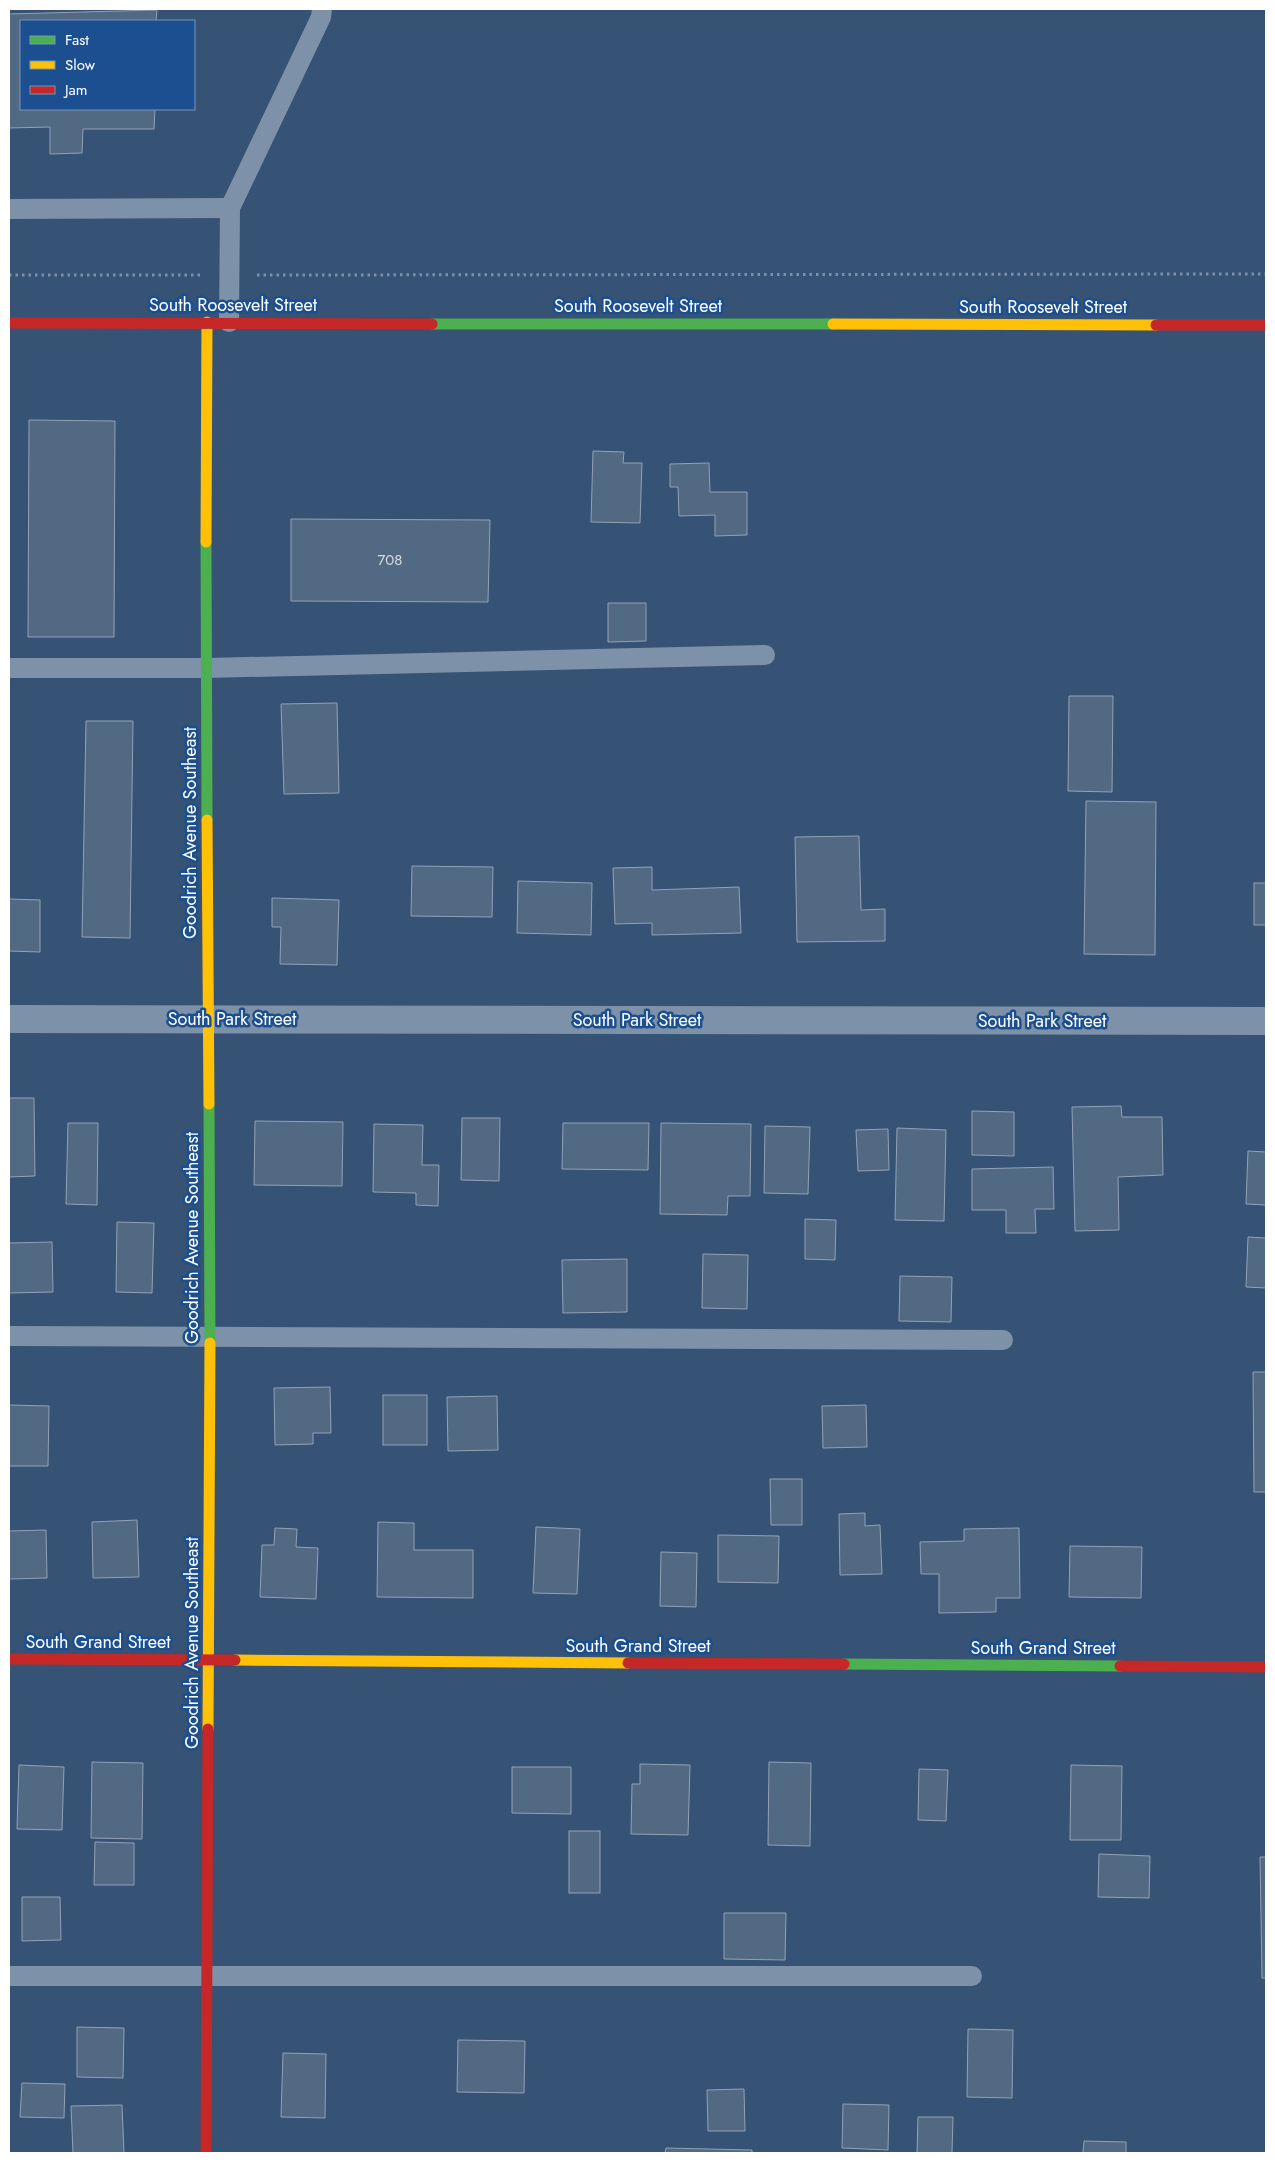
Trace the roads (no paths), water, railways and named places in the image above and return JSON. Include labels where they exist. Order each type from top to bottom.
[{"type":"street","name":"Goodrich Avenue Southeast","points":[[206,2153],[210,1660],[209,1020],[206,668],[207,322]]},
{"type":"street","name":"South Roosevelt Street","points":[[9,323],[1266,325]]},
{"type":"street","name":"South Park Street","points":[[9,1019],[1266,1021]]},
{"type":"street","name":"South Grand Street","points":[[9,1660],[1266,1668]]},
{"type":"lane","points":[[229,322],[230,208],[321,17],[322,9]]},
{"type":"lane","points":[[9,209],[230,208]]},
{"type":"lane","points":[[9,668],[206,668],[764,655]]},
{"type":"lane","points":[[9,1336],[1003,1340]]},
{"type":"lane","points":[[9,1976],[972,1976]]}]
